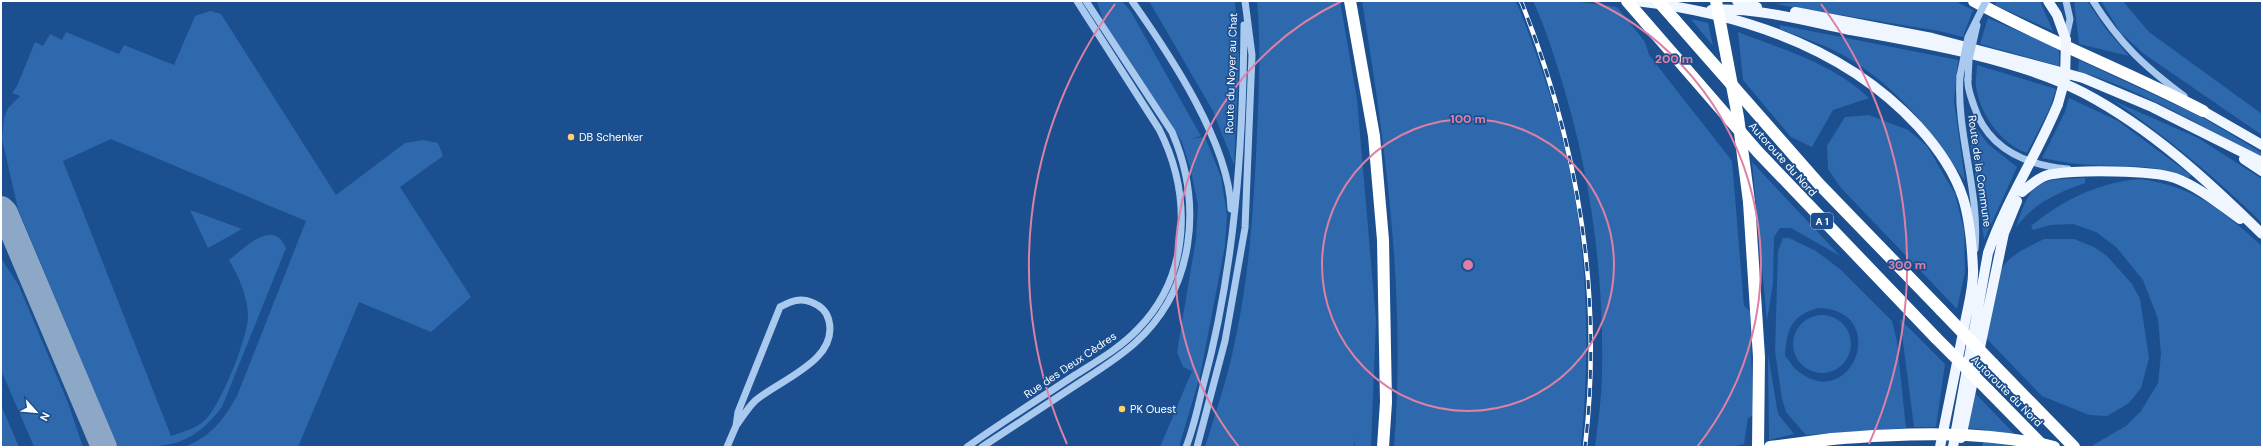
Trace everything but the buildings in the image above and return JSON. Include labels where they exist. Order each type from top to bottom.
[{"type":"highway","points":[[1350,1],[1374,136],[1383,240],[1386,402],[1383,447]]},
{"type":"highway","name":"Autoroute du Nord","points":[[1627,1],[1758,152],[1936,338],[2044,447]]},
{"type":"highway","name":"Autoroute du Nord","points":[[1658,1],[1819,184],[2074,447]]},
{"type":"highway","points":[[1716,1],[1738,117],[1749,202],[1758,338],[1758,447]]},
{"type":"highway","points":[[1974,1],[2025,28],[2145,81],[2203,111]]},
{"type":"highway","points":[[1770,447],[1888,434],[1948,434],[2003,439],[2054,447]]},
{"type":"main road","points":[[1636,1],[1700,10],[1744,22],[1791,39],[1819,52],[1872,84],[1905,112],[1934,145],[1956,182],[1967,214],[1974,271]]},
{"type":"main road","points":[[1737,1],[1748,5],[1871,25],[1979,49],[2083,78],[2188,125],[2262,162]]},
{"type":"main road","points":[[1953,447],[1988,253],[1998,224],[2047,130],[2058,104],[2065,80],[2066,40],[2057,15],[2048,1]]},
{"type":"main road","points":[[1700,10],[1727,9],[1799,19],[1910,41],[1991,60],[2052,80],[2084,93],[2149,134],[2210,183],[2262,235]]},
{"type":"main road","points":[[2203,111],[2262,145]]},
{"type":"main road","points":[[2188,125],[2262,171]]},
{"type":"main road","points":[[2022,192],[2036,180],[2052,174],[2094,172],[2159,174],[2175,178],[2203,192],[2262,235]]},
{"type":"main road","points":[[1959,447],[2004,233],[2022,192],[2022,178]]},
{"type":"main road","name":"Route de la Commune","points":[[1940,447],[1974,271]]},
{"type":"street","name":"Rue des Deux Cèdres","points":[[967,447],[1110,353],[1139,328],[1150,314],[1167,286],[1179,246],[1182,222],[1181,193],[1177,170],[1169,148],[1159,129],[1077,1]]},
{"type":"street","name":"Rue des Deux Cèdres","points":[[982,447],[1106,366],[1135,343],[1162,310],[1174,289],[1185,259],[1190,237],[1190,200],[1185,167],[1178,147],[1172,132],[1086,1]]},
{"type":"street","points":[[1132,1],[1158,38],[1198,107],[1222,159],[1231,196],[1233,241]]},
{"type":"street","name":"Route du Noyer au Chat","points":[[1186,447],[1213,348],[1233,241],[1242,100],[1245,1]]},
{"type":"street","name":"Route du Noyer au Chat","points":[[1197,447],[1225,341],[1244,228],[1252,55],[1245,1]]},
{"type":"street","points":[[1986,1],[1978,17],[1969,60],[1968,87],[1976,114],[1991,138],[2002,148],[2030,163],[2045,167],[2094,172]]},
{"type":"street","points":[[2093,1],[2112,31],[2147,68],[2203,111]]},
{"type":"street","points":[[2066,40],[2070,19],[2067,4]]},
{"type":"street","name":"Route de la Commune","points":[[1974,271],[1976,235],[1973,199],[1961,122],[1959,98],[1960,76],[1968,37],[1978,17]]},
{"type":"street","points":[[728,447],[736,426],[738,412],[780,308],[791,301],[805,300],[819,305],[828,317],[831,332],[827,346],[817,358],[756,401],[736,426]]},
{"type":"shaded area","points":[[1097,1],[1122,1],[1131,12],[1201,136],[1191,139],[1205,137],[1221,177],[1227,215],[1225,246],[1200,376],[1179,447],[1160,447],[1192,371],[1183,367],[1177,352],[1196,239],[1198,205],[1190,167],[1182,142],[1103,20]]},
{"type":"shaded area","points":[[1149,1],[1235,1],[1239,60],[1234,165],[1213,111]]},
{"type":"shaded area","points":[[1257,1],[1340,1],[1357,99],[1376,320],[1371,447],[1355,447],[1355,438],[1354,447],[1205,447],[1230,364],[1241,311],[1248,261],[1251,235],[1258,101],[1259,51]]},
{"type":"shaded area","points":[[1362,1],[1515,1],[1519,8],[1558,121],[1571,175],[1577,214],[1582,252],[1586,330],[1586,369],[1581,447],[1394,447],[1397,391],[1397,335],[1392,223],[1379,112]]},
{"type":"shaded area","points":[[1533,1],[1572,1],[1617,7],[1645,42],[1649,55],[1732,161],[1744,306],[1750,311],[1753,415],[1748,418],[1744,444],[1732,447],[1595,447],[1600,409],[1602,334],[1598,259],[1593,222],[1580,148],[1570,111],[1551,46]]},
{"type":"shaded area","points":[[1811,1],[1955,1],[1973,10],[1963,37],[1939,31],[1775,4]]},
{"type":"shaded area","points":[[1997,1],[2040,1],[2053,31],[1995,5]]},
{"type":"shaded area","points":[[2074,1],[2087,1],[2106,29],[2129,56],[2079,44]]},
{"type":"shaded area","points":[[2101,1],[2123,1],[2149,32],[2262,114],[2262,135],[2144,54],[2120,32]]},
{"type":"shaded area","points":[[210,11],[221,14],[336,195],[405,143],[423,140],[438,143],[443,156],[400,187],[471,297],[431,332],[359,302],[298,447],[184,447],[202,438],[216,426],[227,413],[237,396],[306,221],[111,139],[63,161],[171,436],[197,426],[210,414],[225,388],[243,341],[248,318],[248,310],[245,295],[229,260],[251,243],[266,235],[274,235],[280,239],[286,248],[222,407],[199,431],[188,438],[165,445],[151,447],[118,447],[18,209],[2,139],[4,118],[8,108],[20,96],[12,93],[17,86],[35,42],[43,46],[50,34],[62,40],[66,32],[119,54],[124,45],[174,65],[195,16]]},
{"type":"shaded area","points":[[1988,18],[2059,49],[2059,66],[1980,44]]},
{"type":"shaded area","points":[[1691,19],[1708,23],[1713,46]]},
{"type":"shaded area","points":[[1780,25],[1958,60],[1954,101],[1965,181],[1928,130],[1902,100],[1887,86],[1871,73],[1845,56],[1817,43],[1780,29]]},
{"type":"shaded area","points":[[1738,32],[1790,51],[1824,67],[1855,86],[1869,98],[1833,110],[1812,147],[1791,137],[1743,80]]},
{"type":"shaded area","points":[[2079,60],[2202,117],[2262,153],[2262,158],[2149,99],[2125,88],[2078,71]]},
{"type":"shaded area","points":[[1977,65],[2056,89],[2050,108],[2027,153],[2009,143],[2000,135],[1987,117],[1978,97],[1976,87]]},
{"type":"shaded area","points":[[2069,98],[2118,121],[2191,175],[2189,178],[2163,170],[2135,166],[2079,164],[2042,158],[2065,112]]},
{"type":"shaded area","points":[[2114,101],[2198,138],[2262,179],[2262,223],[2191,159]]},
{"type":"shaded area","points":[[1869,115],[1908,130],[1927,146],[1955,194],[1964,230],[1965,272],[1957,309],[1841,188],[1828,169],[1827,146],[1845,117]]},
{"type":"shaded area","points":[[1971,121],[1988,144],[2017,167],[1984,240],[1970,137]]},
{"type":"shaded area","points":[[1752,162],[1840,256],[1791,228],[1780,228],[1774,237],[1773,283],[1767,321]]},
{"type":"shaded area","points":[[2085,178],[2085,183],[2055,195],[2039,205],[2023,218],[2016,227],[2027,199],[2038,185],[2056,180]]},
{"type":"shaded area","points":[[2141,179],[2161,183],[2193,194],[2220,211],[2262,246],[2262,447],[2094,447],[2093,445],[2126,426],[2141,411],[2158,383],[2161,354],[2158,319],[2143,280],[2116,247],[2096,232],[2073,224],[2050,225],[2033,230],[2031,226],[2069,200],[2096,188]]},
{"type":"shaded area","points":[[190,210],[242,229],[208,248]]},
{"type":"shaded area","points":[[1783,238],[1789,238],[1816,251],[1841,270],[1892,321],[1897,342],[1906,428],[1806,435],[1786,412],[1782,399],[1775,351],[1778,251]],"holes":[[[1818,308],[1840,313],[1853,324],[1858,340],[1856,356],[1848,370],[1835,379],[1818,381],[1799,372],[1785,356],[1787,339],[1792,325],[1801,315]]]},
{"type":"shaded area","points":[[2044,239],[2074,239],[2094,247],[2107,256],[2132,284],[2140,299],[2149,358],[2141,388],[2129,403],[2107,416],[2089,415],[2042,396],[1986,338],[1994,289],[1997,279],[2005,264],[2013,256]]},
{"type":"shaded area","points":[[1,258],[19,286],[68,403],[83,447],[34,447],[1,370]]},
{"type":"shaded area","points":[[1816,315],[1828,315],[1843,323],[1851,338],[1851,350],[1843,365],[1828,373],[1816,373],[1801,365],[1793,350],[1793,338],[1801,323]]},
{"type":"shaded area","points":[[1900,319],[1945,364],[1936,427],[1914,427]]},
{"type":"shaded area","points":[[1768,354],[1778,414],[1794,434],[1769,440]]},
{"type":"shaded area","points":[[1975,393],[2027,447],[1982,447],[1986,430],[1968,428]]},
{"type":"shaded area","points":[[1,405],[19,447],[1,447]]},
{"type":"taxiway","points":[[1,209],[5,213],[104,447]]},
{"type":"railway","points":[[1521,1],[1541,55],[1558,110],[1571,165],[1581,220],[1588,276],[1591,333],[1590,390],[1585,447]]},
{"type":"place","name":"DB Schenker","points":[[571,137]]},
{"type":"place","name":"PK Ouest","points":[[1122,409]]}]
